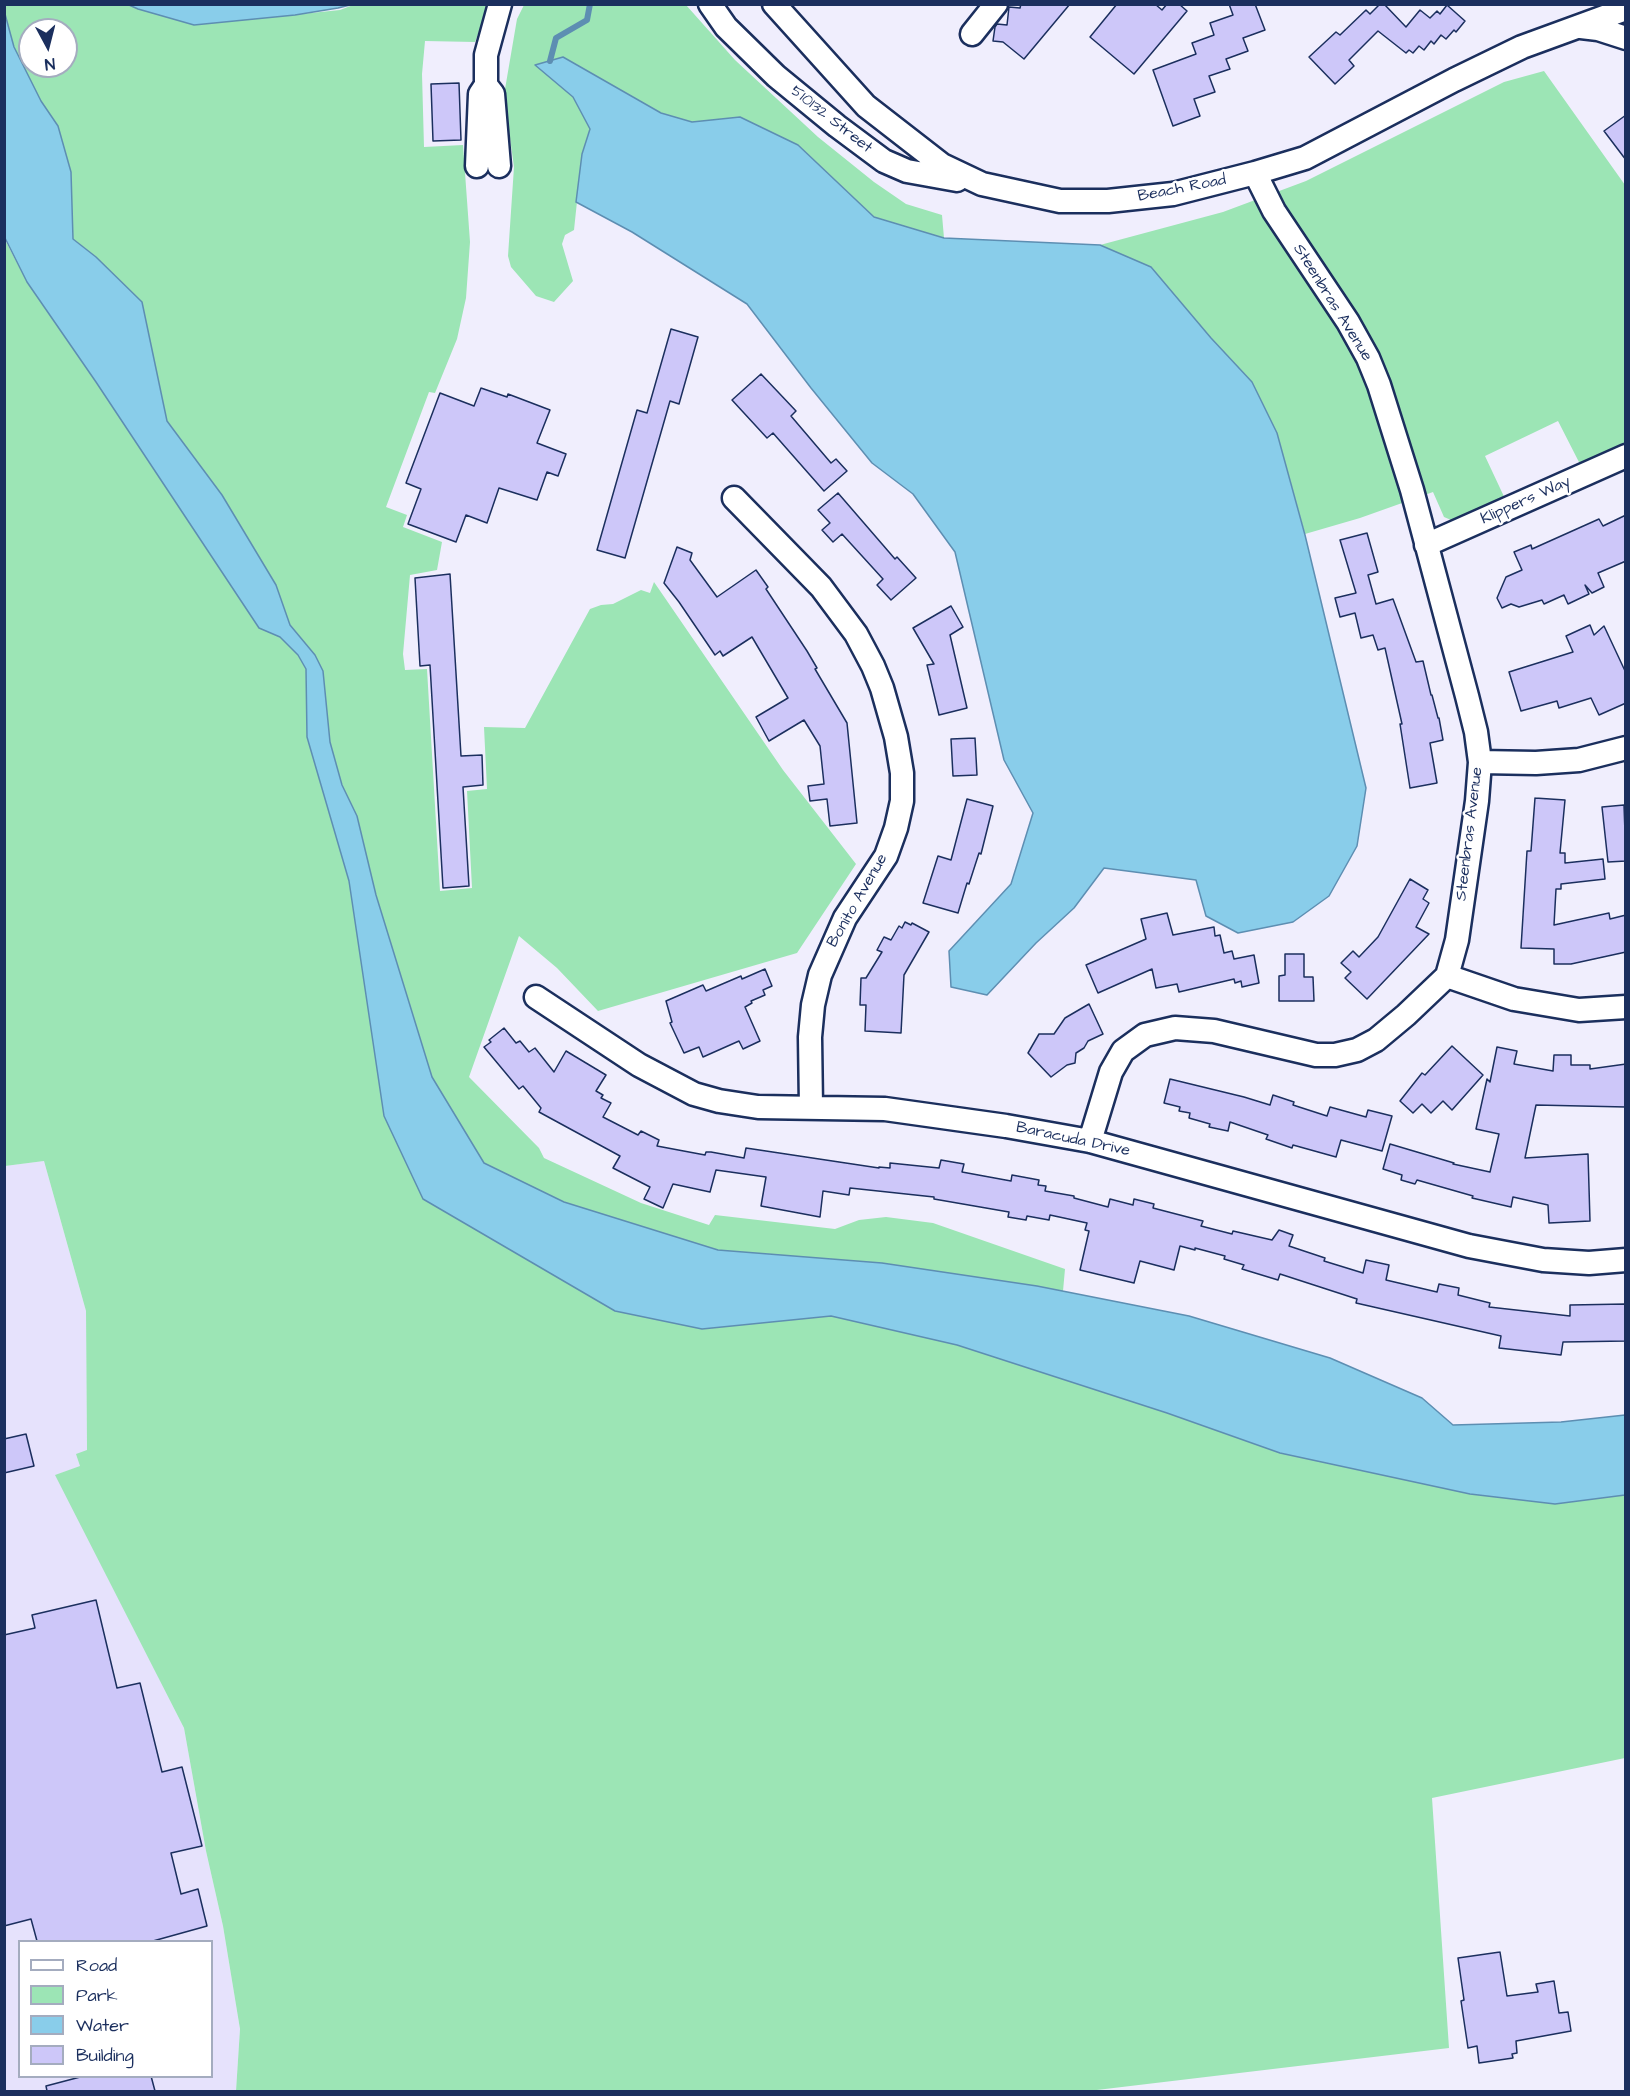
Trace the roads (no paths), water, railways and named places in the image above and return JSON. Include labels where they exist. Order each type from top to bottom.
[{"type":"street","points":[[477,166],[480,94],[486,85],[486,55],[500,4]]},
{"type":"street","name":"510132 Street","points":[[710,4],[726,27],[776,76],[884,161],[907,171],[982,184]]},
{"type":"street","name":"Beach Road","points":[[774,4],[866,106],[942,165],[982,184],[1060,201],[1108,201],[1173,194],[1305,158],[1522,47],[1626,9]]},
{"type":"street","points":[[972,34],[996,4]]},
{"type":"street","points":[[1579,27],[1598,29],[1626,38]]},
{"type":"street","points":[[486,85],[493,94],[500,166]]},
{"type":"street","name":"Steenbras Avenue","points":[[1255,173],[1274,211],[1348,322],[1380,385],[1412,490],[1476,732],[1480,762],[1477,801],[1457,940],[1447,976]]},
{"type":"street","name":"Klippers Way","points":[[1426,545],[1626,456]]},
{"type":"street","name":"Bonito Avenue","points":[[734,498],[821,587],[856,634],[882,688],[896,737],[902,773],[900,810],[886,856],[845,918],[820,975],[813,1005],[810,1037],[811,1107]]},
{"type":"street","points":[[1480,762],[1536,763],[1579,760],[1626,748]]},
{"type":"street","points":[[1090,1141],[1111,1071],[1123,1051],[1145,1035],[1175,1028],[1214,1031],[1316,1055],[1335,1055],[1356,1050],[1376,1040],[1406,1016],[1447,976],[1514,999],[1579,1010],[1626,1007]]},
{"type":"street","name":"Baracuda Drive","points":[[536,997],[639,1065],[694,1094],[736,1105],[885,1109],[1006,1126],[1090,1141],[1469,1246],[1543,1260],[1589,1263],[1626,1260]]},
{"type":"water","points":[[129,5],[350,5],[295,15],[194,25]]},
{"type":"water","points":[[5,14],[18,55],[18,78],[30,78],[41,101],[58,126],[71,172],[73,239],[96,257],[142,302],[167,421],[222,495],[276,585],[290,625],[315,655],[323,671],[330,742],[342,785],[357,816],[376,895],[432,1077],[484,1163],[564,1202],[718,1250],[882,1263],[1037,1286],[1189,1316],[1330,1358],[1422,1398],[1453,1425],[1561,1422],[1625,1415],[1625,1495],[1555,1504],[1470,1494],[1280,1453],[1167,1413],[957,1345],[831,1316],[702,1329],[615,1311],[423,1199],[384,1116],[349,881],[307,737],[306,669],[298,655],[280,637],[259,628],[27,282],[5,238]]},
{"type":"water","points":[[563,57],[661,113],[692,122],[740,117],[798,145],[874,217],[944,238],[1100,245],[1151,267],[1252,382],[1277,433],[1305,535],[1366,788],[1357,846],[1329,896],[1293,922],[1238,933],[1206,916],[1196,880],[1104,868],[1074,908],[1036,943],[987,995],[951,987],[949,951],[1011,884],[1033,813],[1004,760],[955,552],[913,494],[872,463],[747,304],[632,232],[576,202],[582,154],[590,129],[573,97],[535,65]]},
{"type":"waterway","points":[[550,61],[556,38],[587,20],[590,4]]}]
